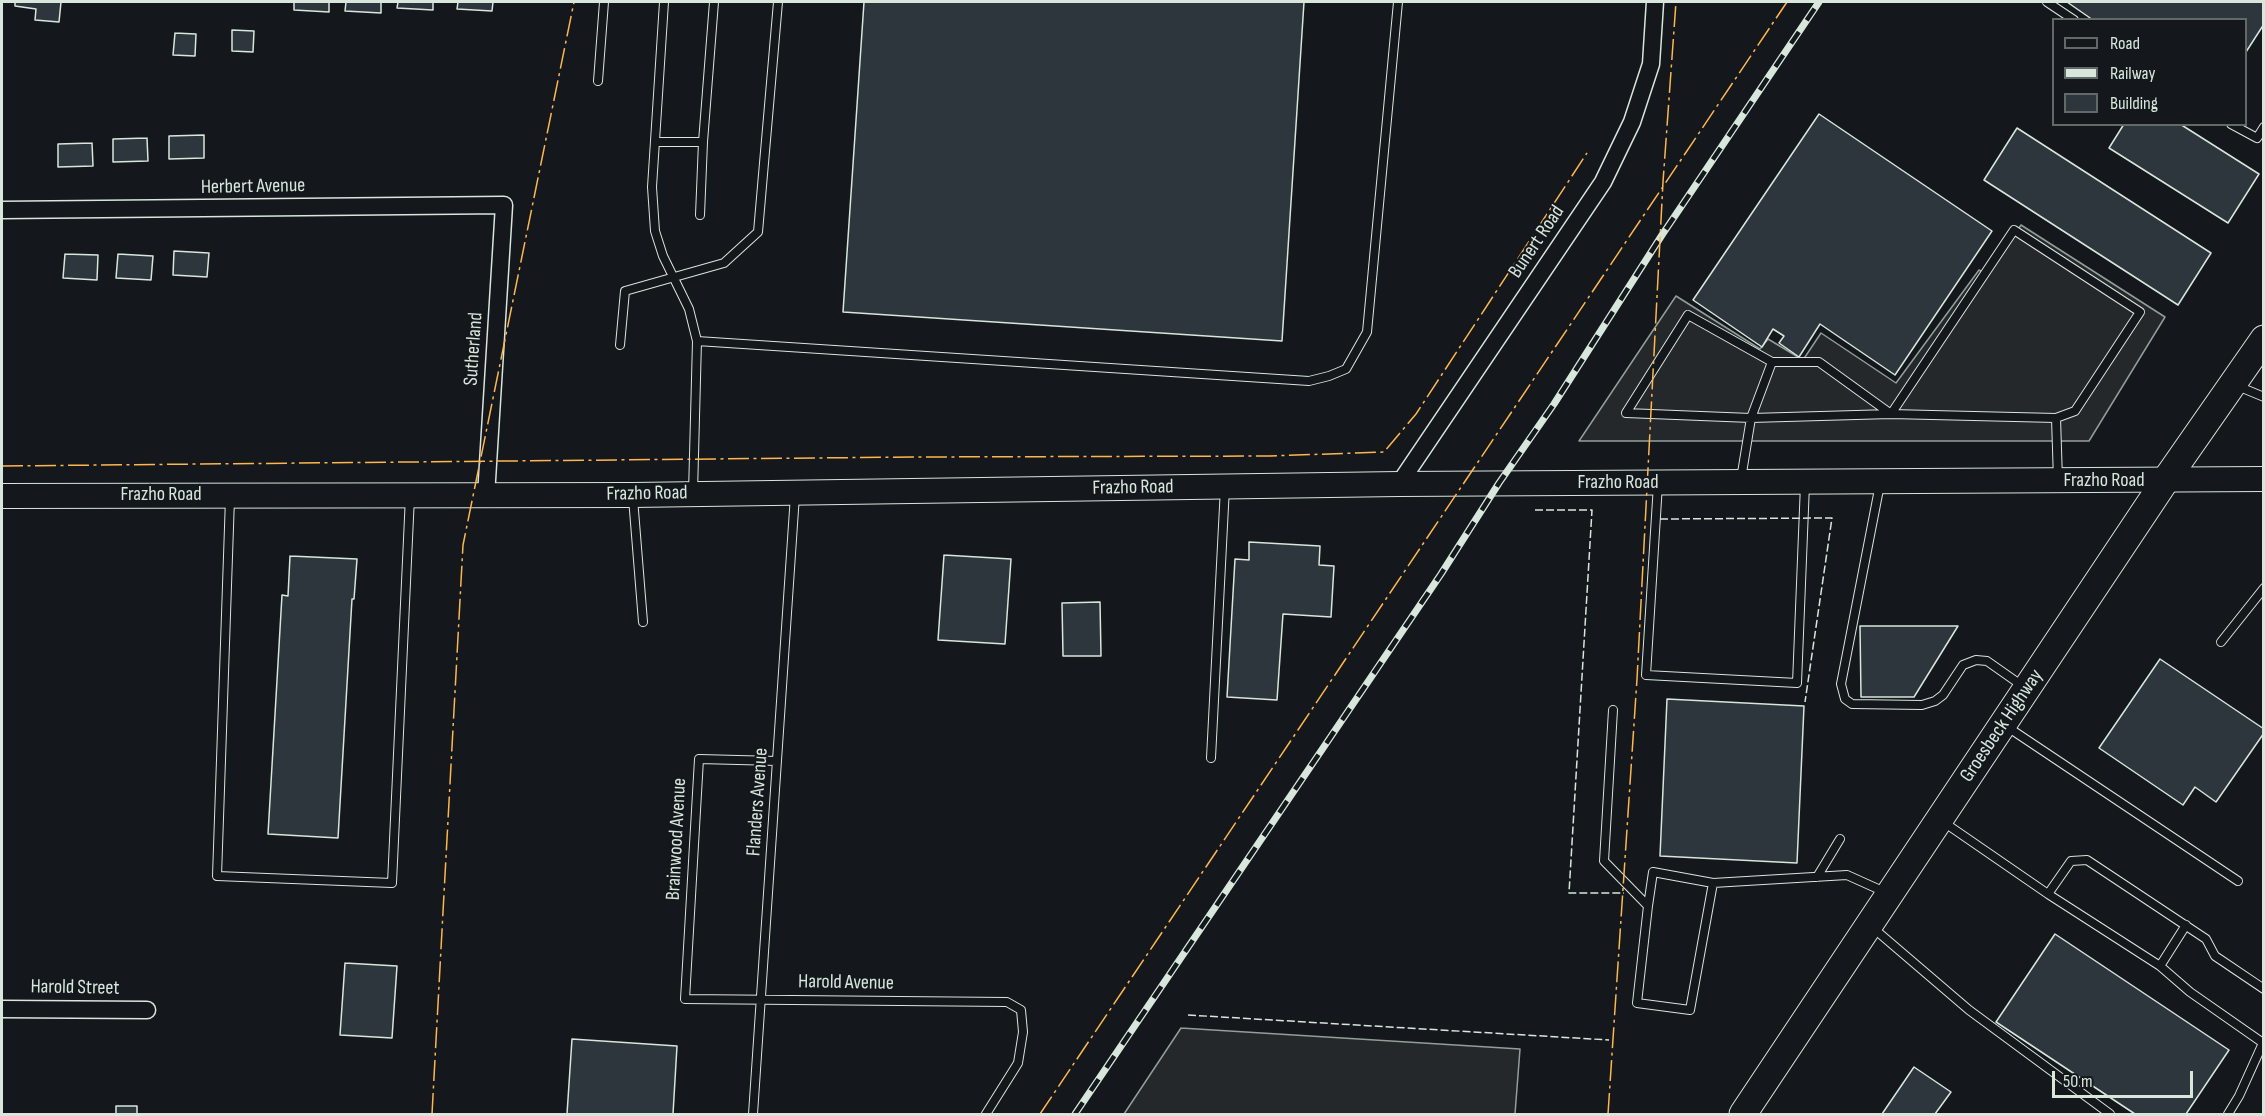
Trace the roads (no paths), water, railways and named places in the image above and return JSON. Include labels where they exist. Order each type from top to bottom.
[{"type":"main road","name":"Groesbeck Highway","points":[[1743,1114],[2165,481],[2264,339]]},
{"type":"street","name":"Bunert Road","points":[[1399,484],[1604,182],[1632,122],[1650,64],[1655,2]]},
{"type":"street","name":"Herbert Avenue","points":[[2,210],[504,205]]},
{"type":"street","name":"Sutherland","points":[[486,496],[504,205]]},
{"type":"street","name":"Frazho Road","points":[[2,496],[633,495],[1399,484],[2264,479]]},
{"type":"street","name":"Harold Street","points":[[2,1009],[147,1010]]},
{"type":"lane","points":[[598,81],[604,2]]},
{"type":"lane","points":[[664,2],[652,187],[655,231],[663,256],[689,309],[697,341],[693,494]]},
{"type":"lane","points":[[700,215],[714,2]]},
{"type":"lane","points":[[620,345],[625,291],[724,263],[758,232],[778,2]]},
{"type":"lane","points":[[697,341],[1309,381],[1346,369],[1367,332],[1398,2]]},
{"type":"lane","points":[[2047,2],[2071,18]]},
{"type":"lane","points":[[2235,126],[2257,138],[2264,128]]},
{"type":"lane","points":[[656,142],[703,142]]},
{"type":"lane","points":[[1891,414],[1819,362],[1772,362],[1688,315],[1626,413],[1751,418],[1891,414],[2056,418],[2075,411],[2140,312],[2014,230],[1891,414]]},
{"type":"lane","points":[[1740,482],[1751,418],[1772,362]]},
{"type":"lane","points":[[2232,384],[2264,397]]},
{"type":"lane","points":[[2056,418],[2058,481]]},
{"type":"lane","points":[[1659,484],[1646,675],[1797,683],[1805,482]]},
{"type":"lane","points":[[1881,482],[1841,684],[1845,699],[1852,704],[1922,705],[1935,701],[1943,695],[1963,665],[1976,660],[1987,661],[2027,688]]},
{"type":"lane","points":[[1211,758],[1224,487]]},
{"type":"lane","name":"Flanders Avenue","points":[[753,1114],[795,491]]},
{"type":"lane","points":[[230,495],[217,876],[392,883],[410,494]]},
{"type":"lane","points":[[633,495],[643,622]]},
{"type":"lane","points":[[2221,642],[2264,588]]},
{"type":"lane","points":[[1613,710],[1604,861],[1648,906]]},
{"type":"lane","points":[[2003,724],[2238,881]]},
{"type":"lane","name":"Brainwood Avenue","points":[[684,999],[699,759],[777,761]]},
{"type":"lane","points":[[1939,820],[2160,966],[2190,992],[2263,1042],[2239,1096],[2228,1114]]},
{"type":"lane","points":[[1817,877],[1840,838]]},
{"type":"lane","points":[[2048,894],[2071,861],[2087,861],[2206,939],[2215,956],[2264,989]]},
{"type":"lane","points":[[1713,883],[1690,1010],[1637,1003],[1653,872],[1713,883],[1847,875],[1890,894]]},
{"type":"lane","points":[[1869,924],[1969,1010],[2110,1114]]},
{"type":"lane","points":[[2160,966],[2186,926]]},
{"type":"lane","name":"Harold Avenue","points":[[684,999],[1007,1002],[1021,1010],[1023,1032],[1018,1063],[986,1114]]},
{"type":"railway","points":[[1075,1114],[1441,574],[1499,483],[1554,404],[1662,235],[1819,2]]}]
